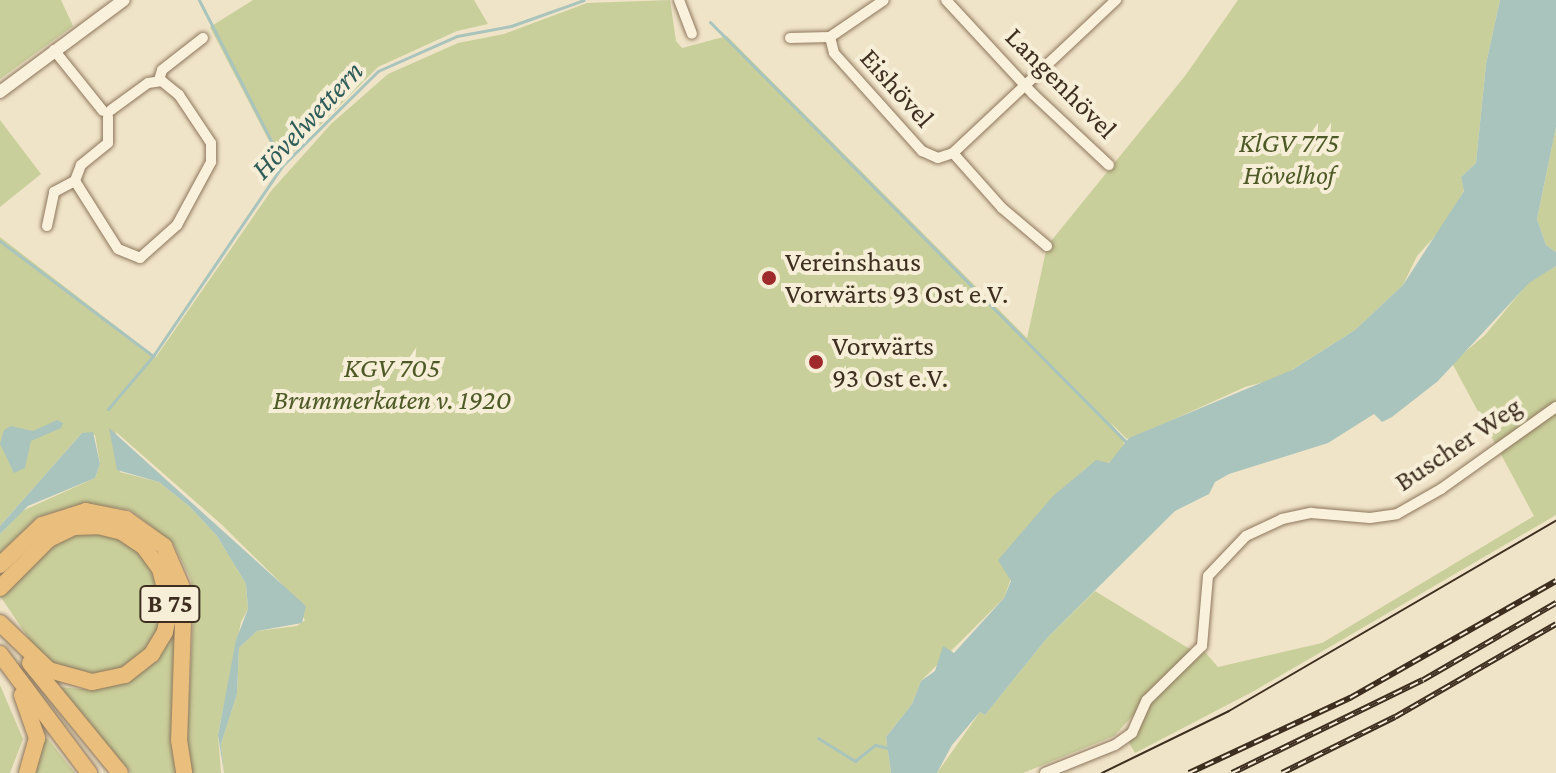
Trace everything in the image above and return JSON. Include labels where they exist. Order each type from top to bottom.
[{"type":"highway","name":"B 75","points":[[0,565],[42,525],[86,511],[126,519],[164,546],[184,592],[179,740],[184,773]]},
{"type":"highway","name":"B 75","points":[[0,588],[49,539],[74,527],[98,526],[122,532],[144,547],[160,569],[170,608],[165,632],[152,654],[125,675],[92,682],[49,670],[0,623]]},
{"type":"highway","name":"B 75","points":[[0,623],[120,773]]},
{"type":"highway","points":[[2,658],[35,728],[36,748],[27,773]]},
{"type":"highway","points":[[2,658],[89,773]]},
{"type":"street","points":[[0,92],[124,0]]},
{"type":"street","points":[[790,38],[830,37],[884,0]]},
{"type":"street","name":"Langenhövel","points":[[946,0],[1026,87],[1109,165]]},
{"type":"street","points":[[953,153],[1116,0]]},
{"type":"street","points":[[680,2],[692,34]]},
{"type":"street","name":"Eishövel","points":[[830,37],[834,53],[922,151],[938,158],[953,153],[1002,208],[1047,246]]},
{"type":"street","points":[[107,112],[159,80],[162,70],[203,38]]},
{"type":"street","points":[[47,226],[54,192],[75,181],[81,165],[108,143],[107,112],[54,50]]},
{"type":"street","points":[[75,181],[124,255],[140,258],[170,235],[212,153],[206,133],[183,100],[159,80]]},
{"type":"street","name":"Buscher Weg","points":[[1045,773],[1115,745],[1132,733],[1147,700],[1202,646],[1208,576],[1246,536],[1282,519],[1311,513],[1370,518],[1397,514],[1441,489],[1556,407]]},
{"type":"green space","points":[[0,0],[61,0],[73,26],[0,79]]},
{"type":"green space","points":[[253,0],[474,0],[488,24],[457,31],[378,67],[281,164],[210,27]]},
{"type":"green space","points":[[670,0],[676,41],[682,48],[727,36],[1027,338],[1047,246],[1185,76],[1238,0],[1500,0],[1486,64],[1476,163],[1461,177],[1464,190],[1445,225],[1417,256],[1403,285],[1355,330],[1279,378],[1245,387],[1135,437],[1127,439],[1111,423],[1124,441],[1123,451],[1108,463],[1085,469],[1029,528],[1004,598],[921,681],[912,704],[886,737],[891,773],[224,773],[221,744],[237,694],[239,648],[257,631],[297,626],[305,620],[281,583],[221,524],[116,432],[120,472],[159,482],[190,507],[217,536],[246,584],[248,609],[241,622],[218,734],[221,773],[191,773],[187,739],[194,604],[191,580],[173,543],[130,510],[85,503],[38,517],[0,553],[0,534],[22,511],[95,478],[100,464],[95,435],[82,433],[0,526],[0,237],[156,357],[271,191],[331,124],[388,74],[458,43],[504,34],[587,3]]},
{"type":"green space","points":[[0,120],[41,174],[0,207]]},
{"type":"green space","points":[[1556,127],[1556,252],[1546,245],[1537,219]]},
{"type":"green space","points":[[1556,266],[1556,515],[1254,691],[1135,753],[1129,743],[1152,698],[1205,652],[1218,667],[1322,643],[1534,516],[1452,363],[1485,335],[1529,282]]},
{"type":"green space","points":[[97,532],[130,542],[156,572],[165,608],[154,642],[123,670],[91,676],[65,672],[40,655],[0,596],[41,550],[75,533]]},
{"type":"green space","points":[[1095,591],[1193,651],[1114,736],[1023,773],[937,773],[980,712],[985,715],[1047,638]]},
{"type":"green space","points":[[176,622],[178,773],[131,773],[58,687],[92,690],[128,682],[157,659]]},
{"type":"green space","points":[[0,685],[23,739],[10,773],[0,773]]},
{"type":"green space","points":[[45,738],[48,739],[75,773],[35,773]]},
{"type":"water","points":[[1500,0],[1556,0],[1556,127],[1537,219],[1546,245],[1556,252],[1556,266],[1529,283],[1438,381],[1392,417],[1382,422],[1374,414],[1328,443],[1229,474],[1215,482],[1209,494],[1175,511],[1047,638],[985,715],[980,712],[952,745],[937,773],[891,773],[886,737],[912,704],[921,681],[935,671],[943,646],[954,653],[1004,598],[1011,581],[998,560],[1053,496],[1096,460],[1109,463],[1129,438],[1292,370],[1355,330],[1403,285],[1464,191],[1461,177],[1476,163],[1486,64]]},
{"type":"water","points":[[57,420],[63,423],[61,428],[31,441],[25,468],[14,473],[0,444],[4,430],[11,426],[33,431]]},
{"type":"water","points":[[109,428],[306,606],[302,623],[257,631],[239,648],[237,694],[221,744],[224,773],[218,735],[236,640],[248,609],[246,584],[217,536],[190,507],[159,482],[117,470]]},
{"type":"water","points":[[93,432],[100,464],[95,478],[28,506],[0,534],[0,526],[82,433]]},
{"type":"waterway","points":[[199,0],[283,164]]},
{"type":"waterway","name":"Hövelwettern","points":[[108,409],[153,356],[283,165],[378,71],[457,36],[511,26],[584,0]]},
{"type":"waterway","name":"Hövelwettern","points":[[710,22],[1125,441]]},
{"type":"waterway","points":[[0,241],[153,356]]},
{"type":"waterway","points":[[818,738],[855,761],[875,745],[889,748]]},
{"type":"tram line","points":[[1102,773],[1229,711],[1556,521]]},
{"type":"railway","points":[[1189,773],[1350,698],[1556,581]]},
{"type":"railway","points":[[1232,773],[1423,680],[1556,603]]},
{"type":"railway","points":[[1282,773],[1395,717],[1556,624]]},
{"type":"place","name":"Vereinshaus Vorwärts 93 Ost e.V.","points":[[769,278]]},
{"type":"place","name":"Vorwärts 93 Ost e.V.","points":[[816,362]]},
{"type":"park label","name":"KlGV 775 Hövelhof","points":[[1289,159]]},
{"type":"park label","name":"KGV 705 Brummerkaten v. 1920","points":[[392,384]]}]
